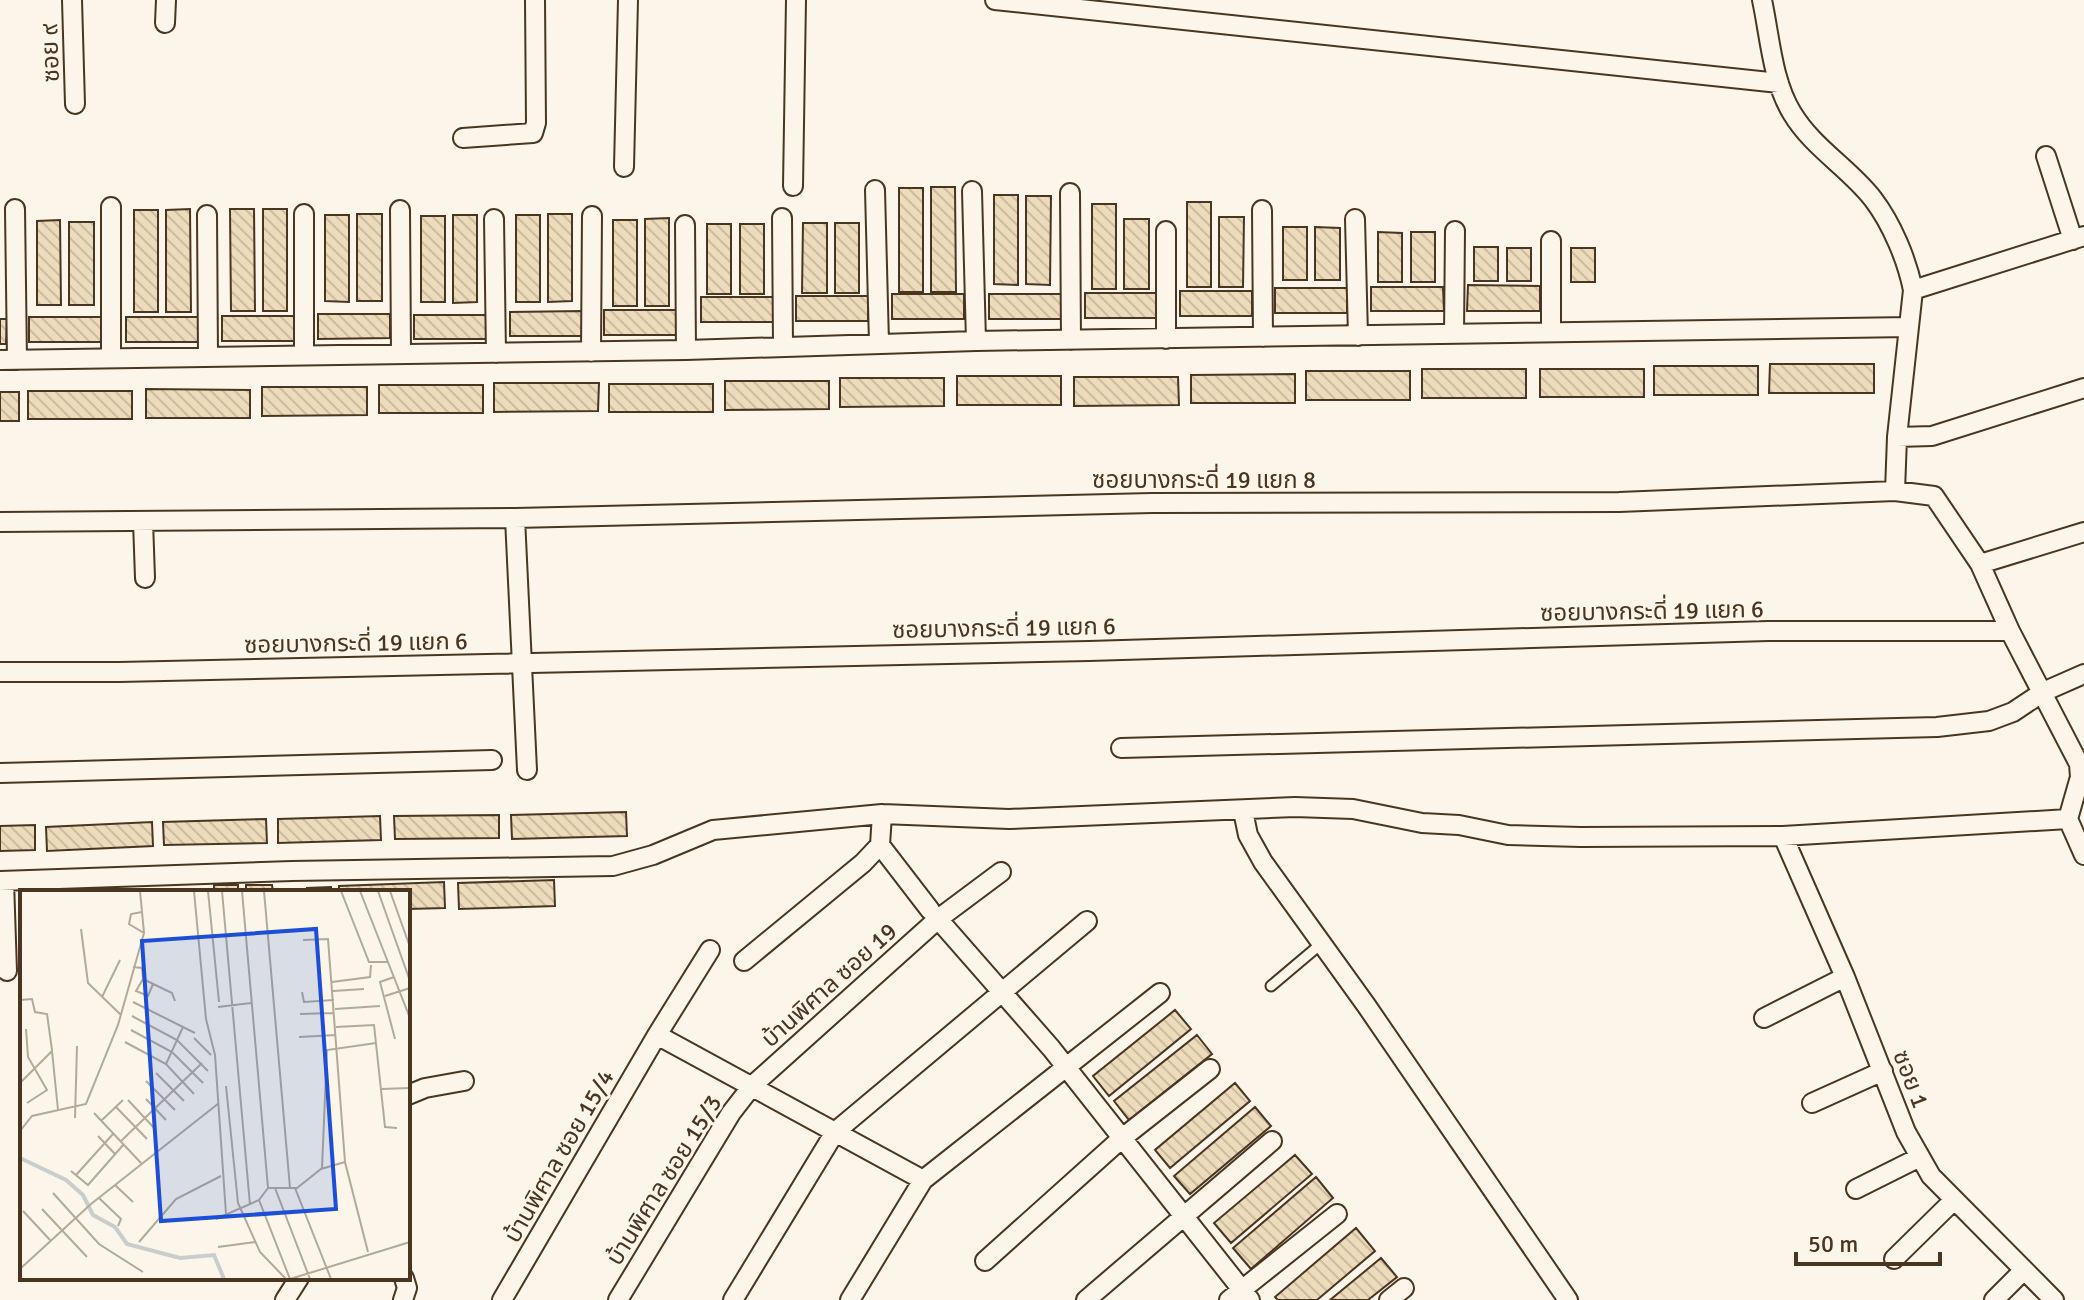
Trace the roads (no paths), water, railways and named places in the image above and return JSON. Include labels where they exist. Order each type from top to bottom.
[{"type":"street","name":"ซอย ๙","points":[[72,0],[75,104]]},
{"type":"street","points":[[165,23],[166,0]]},
{"type":"street","points":[[463,138],[533,133],[536,123],[535,0]]},
{"type":"street","points":[[624,167],[628,0]]},
{"type":"street","points":[[793,186],[796,0]]},
{"type":"street","points":[[995,0],[1779,83]]},
{"type":"street","points":[[1762,0],[1779,83],[1790,110],[1802,128],[1873,199],[1904,259],[1913,290],[1897,437],[1895,491]]},
{"type":"street","points":[[1913,290],[2078,238],[2046,156]]},
{"type":"street","points":[[875,190],[879,343]]},
{"type":"street","points":[[972,191],[976,341]]},
{"type":"street","points":[[1070,193],[1071,340]]},
{"type":"street","points":[[111,207],[111,358]]},
{"type":"street","points":[[15,209],[8,360],[1909,327]]},
{"type":"street","points":[[400,210],[401,353]]},
{"type":"street","points":[[1262,210],[1263,337]]},
{"type":"street","points":[[304,214],[304,355]]},
{"type":"street","points":[[207,215],[208,356]]},
{"type":"street","points":[[591,352],[592,216]]},
{"type":"street","points":[[782,218],[783,345]]},
{"type":"street","points":[[494,219],[496,353]]},
{"type":"street","points":[[1355,219],[1358,336]]},
{"type":"street","points":[[685,225],[686,350]]},
{"type":"street","points":[[1166,231],[1166,339]]},
{"type":"street","points":[[1454,334],[1455,231]]},
{"type":"street","points":[[1551,241],[1551,332]]},
{"type":"street","points":[[1897,437],[1932,436],[2084,388]]},
{"type":"street","name":"ซอยบางกระดี่ 19 แยก 8","points":[[515,518],[1152,503],[1619,502],[1895,491],[1934,496],[1980,564],[2010,631],[2079,764],[2080,777],[2068,819]]},
{"type":"street","points":[[0,522],[515,518],[527,770]]},
{"type":"street","points":[[143,521],[145,578]]},
{"type":"street","points":[[1980,564],[2084,532]]},
{"type":"street","name":"ซอยบางกระดี่ 19 แยก 6","points":[[0,672],[1073,651],[1768,631],[2010,631]]},
{"type":"street","points":[[1121,748],[1937,727],[1989,721],[2013,712],[2043,692],[2084,674]]},
{"type":"street","points":[[0,773],[492,760]]},
{"type":"street","points":[[7,971],[2,881],[101,885],[198,884],[292,871],[613,866],[653,855],[713,830],[882,814],[1009,819],[1295,807],[1353,809],[1508,835],[1783,836],[2068,819],[2084,855]]},
{"type":"street","points":[[1243,811],[1248,835],[1263,862],[1568,1300]]},
{"type":"street","points":[[744,961],[863,863],[880,845],[882,814]]},
{"type":"street","name":"ซอย 1","points":[[1783,836],[1845,977],[1906,1132],[1931,1176],[2054,1300]]},
{"type":"street","points":[[880,845],[934,915],[1065,1066],[1185,1218],[1240,1296],[1337,1214]]},
{"type":"street","points":[[292,871],[292,890]]},
{"type":"street","name":"บ้านพิศาล ซอย 19","points":[[752,1086],[934,915],[1001,872]]},
{"type":"street","points":[[733,1300],[835,1132],[1087,921]]},
{"type":"street","name":"บ้านพิศาล ซอย 15/4","points":[[502,1300],[710,950]]},
{"type":"street","points":[[1764,1018],[1845,977]]},
{"type":"street","points":[[850,1300],[923,1180],[1160,993]]},
{"type":"street","points":[[657,1035],[923,1180]]},
{"type":"street","points":[[985,1261],[1121,1139],[1210,1069]]},
{"type":"street","points":[[1812,1103],[1883,1071]]},
{"type":"street","points":[[410,1094],[425,1088],[464,1081]]},
{"type":"street","name":"บ้านพิศาล ซอย 15/3","points":[[618,1300],[731,1113],[752,1086]]},
{"type":"street","points":[[1086,1300],[1272,1141]]},
{"type":"street","points":[[1856,1189],[1920,1157]]},
{"type":"street","points":[[1894,1259],[1954,1200]]},
{"type":"street","points":[[1994,1300],[2024,1270]]},
{"type":"street","points":[[285,1300],[298,1280]]},
{"type":"street","points":[[403,1300],[407,1288],[405,1280]]},
{"type":"lane","points":[[1271,986],[1322,943]]}]
